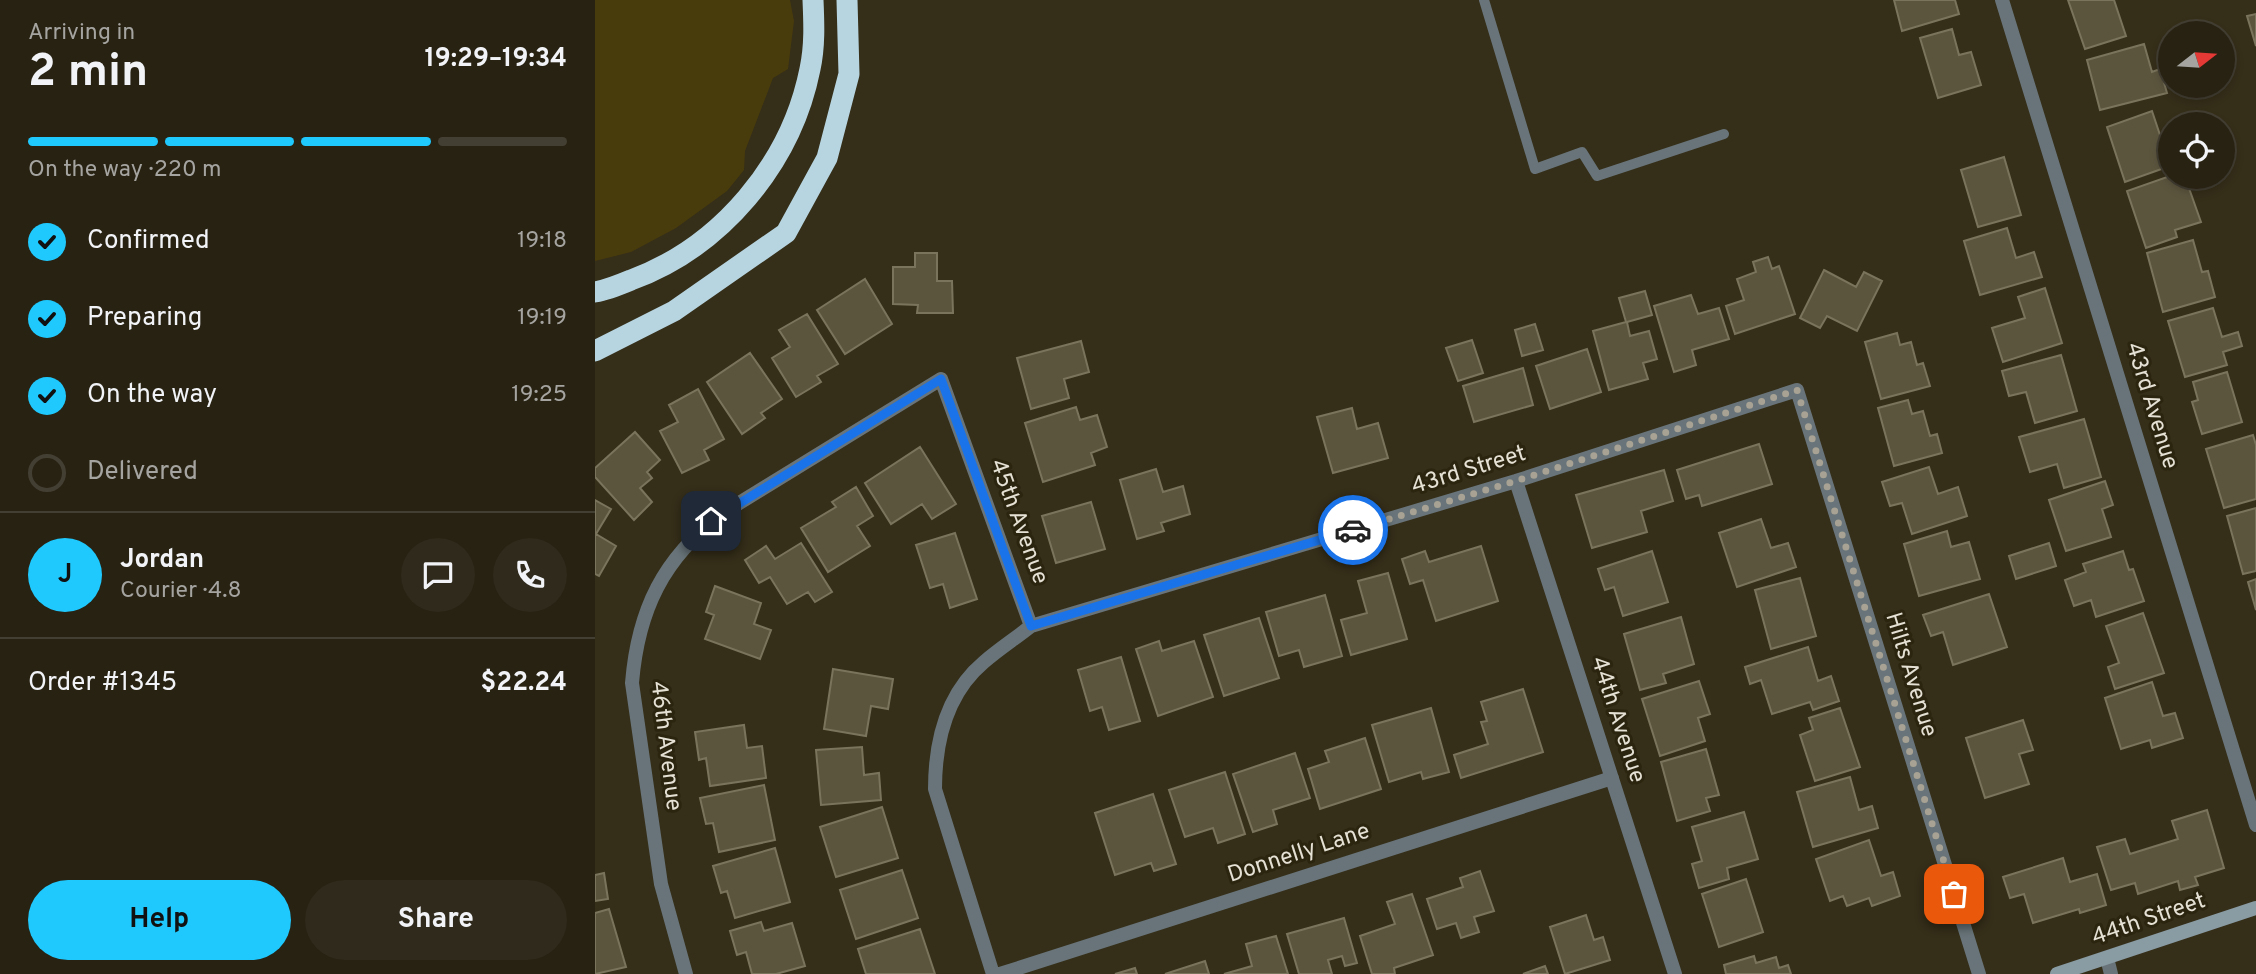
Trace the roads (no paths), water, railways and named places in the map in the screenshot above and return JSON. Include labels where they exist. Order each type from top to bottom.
[{"type":"highway","points":[[595,292],[649,273],[693,248],[732,215],[754,190],[774,162],[802,101],[811,68],[813,0]]},
{"type":"highway","points":[[595,351],[674,311],[786,233],[831,146],[849,74],[847,0]]},
{"type":"street","name":"43rd Avenue","points":[[2002,0],[2256,825]]},
{"type":"street","name":"45th Avenue","points":[[941,379],[1031,626]]},
{"type":"street","name":"46th Avenue","points":[[686,974],[661,884],[632,683],[641,626],[651,599],[680,551],[700,530],[723,513],[941,379]]},
{"type":"street","name":"43rd Street","points":[[1031,626],[1516,481],[1797,390]]},
{"type":"street","name":"Hilts Avenue","points":[[1797,390],[1979,974]]},
{"type":"street","name":"44th Avenue","points":[[1516,481],[1675,974]]},
{"type":"street","points":[[993,974],[936,789],[935,761],[940,733],[950,707],[964,683],[983,663],[1031,626]]},
{"type":"street","name":"Donnelly Lane","points":[[1000,974],[1612,778]]},
{"type":"street","name":"44th Street","points":[[2057,974],[2256,908]]},
{"type":"street","points":[[2106,958],[2111,974]]},
{"type":"lane","points":[[1484,0],[1535,169],[1582,152],[1597,176],[1724,134]]}]
